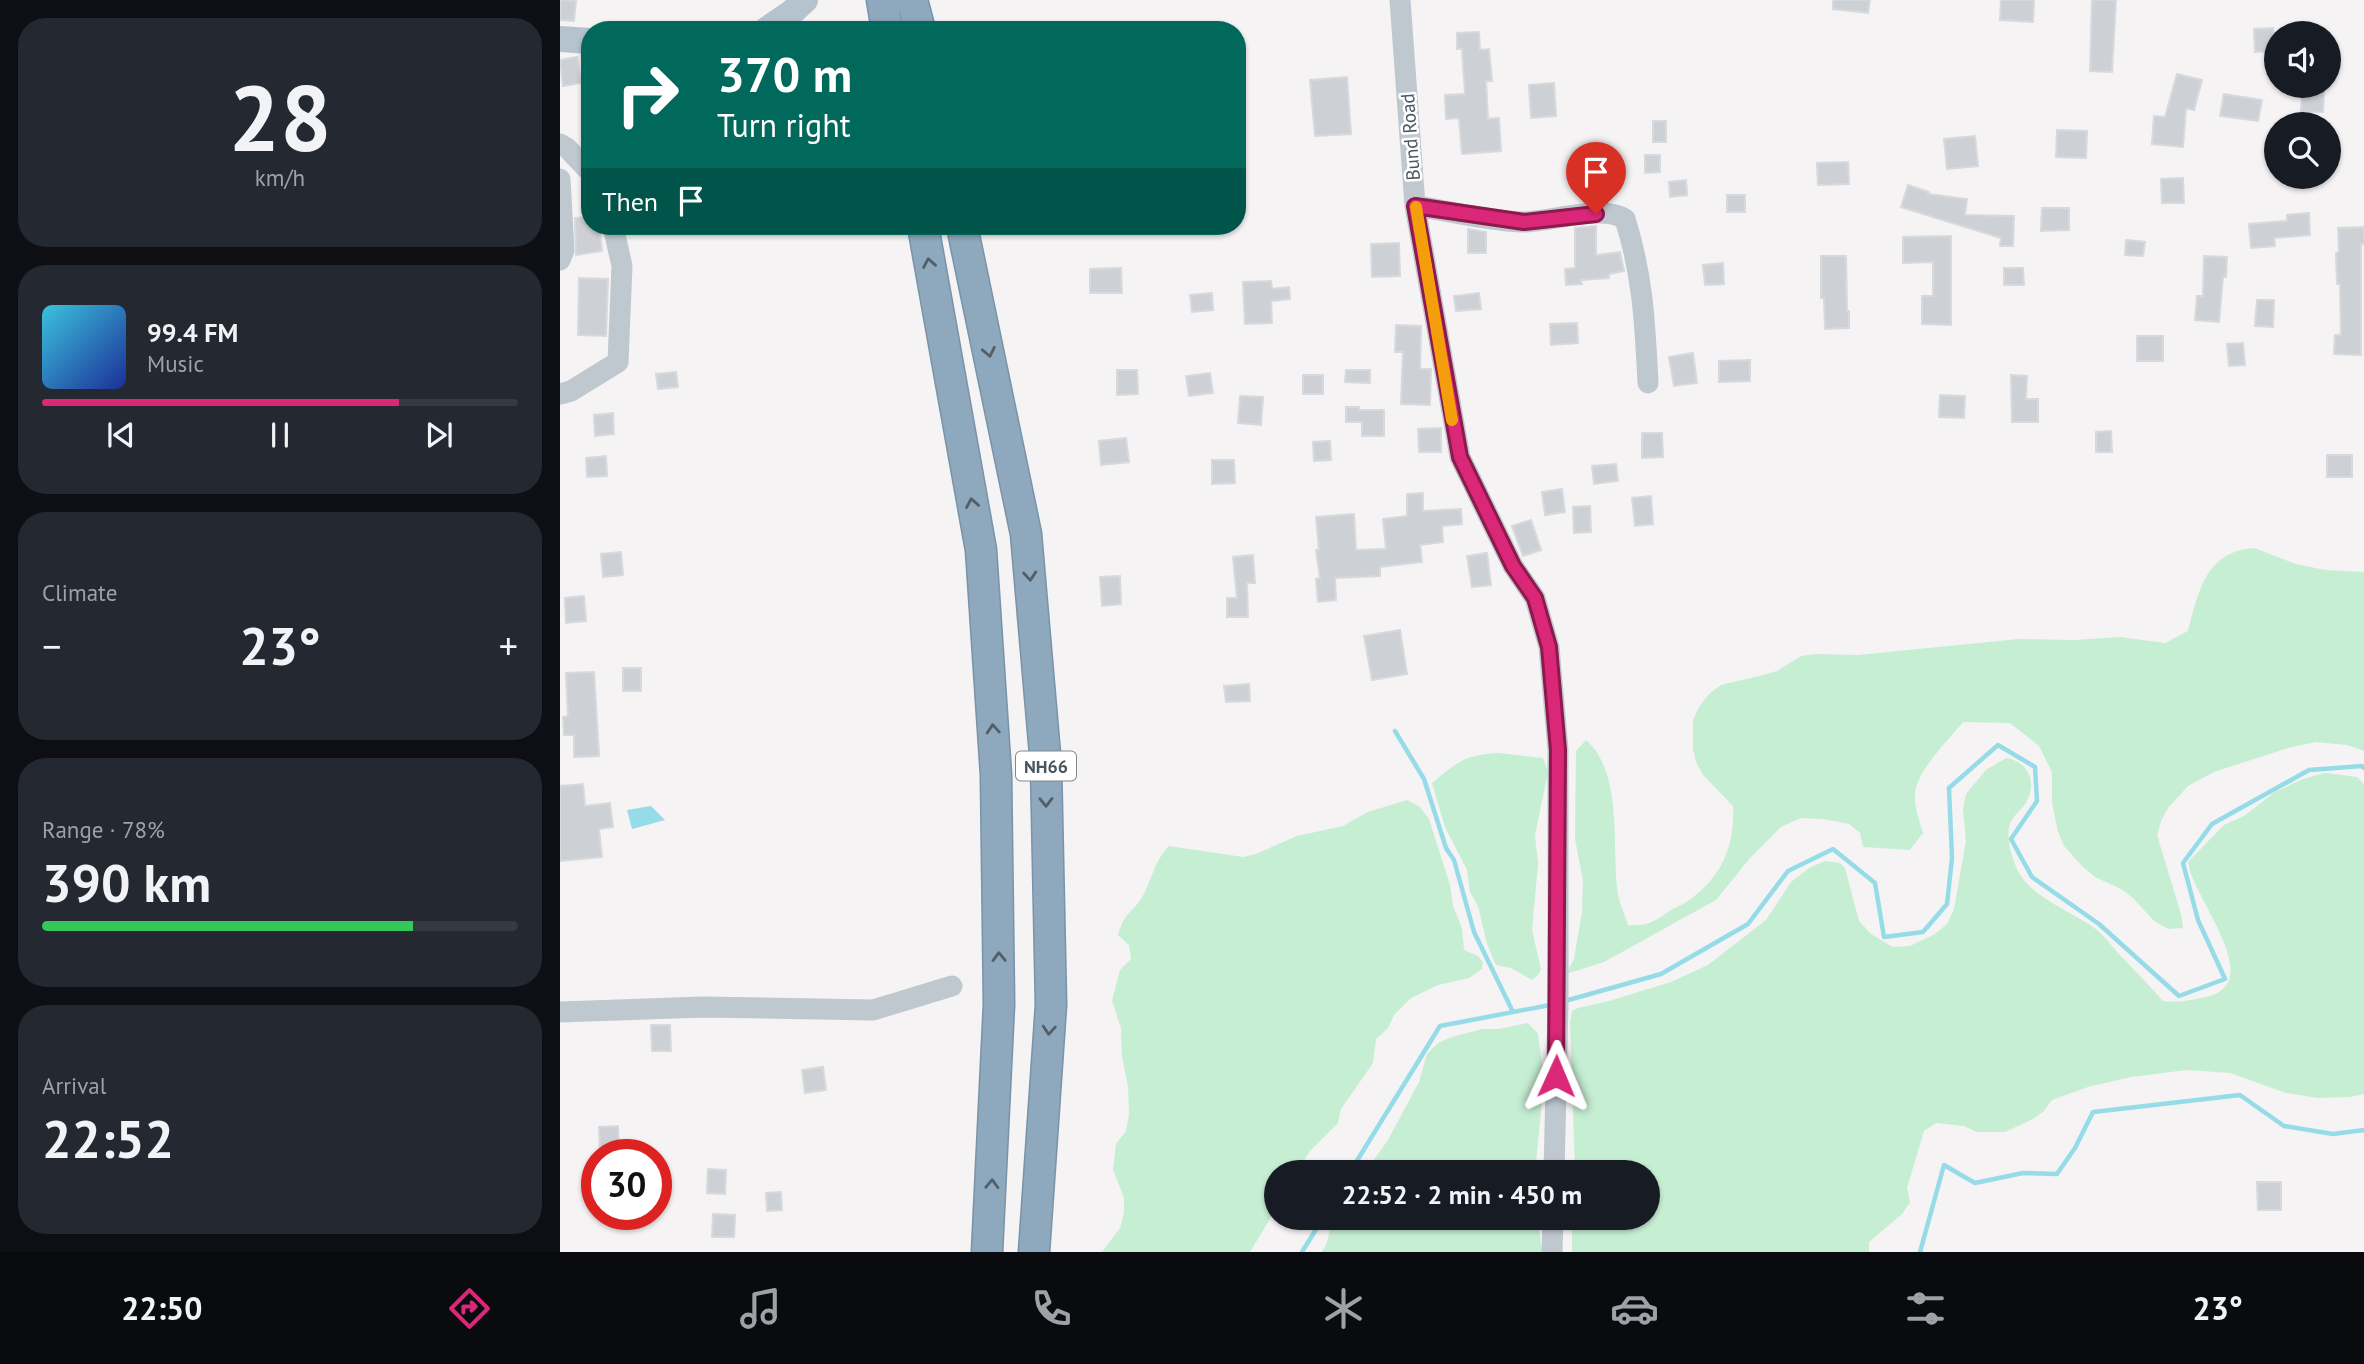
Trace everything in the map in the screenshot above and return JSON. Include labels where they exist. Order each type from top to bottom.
[{"type":"highway","points":[[882,0],[886,21]]},
{"type":"highway","points":[[912,0],[918,21]]},
{"type":"highway","name":"NH66","points":[[925,235],[981,550],[996,775],[999,1004],[987,1252]]},
{"type":"highway","name":"NH66","points":[[964,235],[1026,534],[1046,766],[1051,1005],[1034,1252]]},
{"type":"main road","points":[[779,21],[805,0]]},
{"type":"main road","points":[[560,39],[581,40]]},
{"type":"street","name":"Bund Road","points":[[1400,0],[1415,206],[1460,457],[1513,566],[1535,598],[1549,647],[1558,750],[1558,1003],[1554,1160]]},
{"type":"street","points":[[560,144],[581,164]]},
{"type":"street","points":[[560,179],[564,250],[560,260]]},
{"type":"street","points":[[1415,206],[1524,222],[1596,214],[1625,219],[1635,252],[1643,298],[1648,383]]},
{"type":"street","points":[[560,394],[571,391],[618,362],[622,266],[615,235]]},
{"type":"street","points":[[560,1013],[703,1007],[873,1010],[952,986]]},
{"type":"street","points":[[1552,1252],[1553,1230]]},
{"type":"green space","points":[[2254,548],[2296,564],[2325,570],[2364,572],[2364,751],[2347,745],[2316,742],[2288,748],[2214,772],[2188,786],[2168,808],[2157,835],[2183,928],[2168,929],[2154,921],[2133,898],[2095,877],[2064,846],[2058,832],[2052,802],[2052,772],[2039,746],[2010,723],[1963,722],[1926,767],[1916,786],[1915,804],[1923,833],[1910,850],[1863,847],[1860,833],[1849,824],[1801,818],[1781,827],[1750,858],[1716,900],[1604,962],[1566,974],[1574,959],[1582,912],[1583,881],[1575,839],[1576,751],[1586,740],[1598,754],[1611,791],[1620,903],[1628,925],[1648,923],[1700,892],[1718,871],[1729,847],[1733,806],[1703,775],[1693,749],[1693,720],[1709,694],[1721,685],[1777,671],[1801,656],[1815,654],[1858,655],[2019,639],[2075,640],[2120,637],[2165,643],[2188,631],[2201,588],[2214,565],[2238,551]]},
{"type":"green space","points":[[1498,753],[1543,758],[1548,772],[1535,835],[1538,864],[1532,930],[1541,969],[1532,980],[1511,968],[1496,965],[1487,944],[1478,906],[1470,892],[1467,870],[1445,827],[1432,783],[1462,761]]},
{"type":"green space","points":[[2006,758],[2020,763],[2029,774],[2029,795],[2012,820],[2009,833],[2011,851],[2021,876],[2039,894],[2097,930],[2163,1001],[2169,1002],[2206,997],[2223,989],[2230,975],[2229,957],[2222,937],[2192,877],[2188,862],[2224,825],[2244,816],[2275,792],[2303,779],[2325,773],[2357,777],[2364,784],[2364,1094],[2318,1098],[2286,1093],[2230,1073],[2187,1070],[2131,1077],[2088,1087],[2052,1100],[2044,1111],[2033,1119],[2005,1132],[1977,1132],[1964,1126],[1936,1123],[1924,1131],[1907,1188],[1910,1202],[1902,1214],[1869,1242],[1869,1252],[1572,1252],[1572,1230],[1660,1230],[1660,1160],[1575,1160],[1570,1022],[1572,1011],[1671,982],[1708,965],[1766,920],[1791,882],[1809,868],[1825,861],[1840,863],[1845,868],[1859,921],[1871,934],[1893,947],[1910,946],[1935,934],[1947,924],[1954,909],[1966,841],[1963,809],[1966,794],[1986,770]]},
{"type":"green space","points":[[1407,800],[1420,807],[1429,819],[1450,885],[1453,906],[1462,928],[1464,950],[1478,956],[1483,962],[1482,969],[1469,978],[1438,985],[1411,998],[1394,1015],[1388,1028],[1376,1039],[1373,1063],[1341,1109],[1338,1123],[1304,1160],[1264,1160],[1264,1229],[1250,1252],[1102,1252],[1120,1228],[1124,1213],[1124,1198],[1113,1170],[1116,1144],[1126,1131],[1129,1115],[1121,1028],[1112,1001],[1120,970],[1131,959],[1129,945],[1118,935],[1125,918],[1141,899],[1156,865],[1169,846],[1243,857],[1297,836],[1343,826],[1368,812]]},
{"type":"green space","points":[[1528,1023],[1538,1034],[1544,1080],[1536,1160],[1374,1160],[1388,1140],[1419,1082],[1427,1054],[1438,1043],[1452,1037],[1482,1029]]},
{"type":"green space","points":[[1330,1230],[1539,1230],[1542,1252],[1322,1252]]},
{"type":"water","points":[[651,806],[665,820],[632,829],[627,810]]},
{"type":"building","points":[[561,0],[576,1],[574,21],[560,20]]},
{"type":"building","points":[[1833,0],[1870,0],[1868,13],[1833,9]]},
{"type":"building","points":[[2001,0],[2034,0],[2033,22],[2000,20]]},
{"type":"building","points":[[2092,0],[2116,0],[2112,72],[2090,71]]},
{"type":"building","points":[[2264,28],[2264,52],[2255,52],[2254,29]]},
{"type":"building","points":[[1479,32],[1480,50],[1489,49],[1492,81],[1486,81],[1488,119],[1499,118],[1501,151],[1462,154],[1459,118],[1446,119],[1445,95],[1465,94],[1462,49],[1457,49],[1457,33]]},
{"type":"building","points":[[577,57],[581,83],[563,86],[560,60]]},
{"type":"building","points":[[2177,74],[2202,80],[2194,110],[2186,108],[2183,147],[2152,144],[2154,116],[2165,117]]},
{"type":"building","points":[[1347,77],[1351,134],[1315,136],[1310,80]]},
{"type":"building","points":[[1554,83],[1556,116],[1531,118],[1529,85]]},
{"type":"building","points":[[2224,94],[2262,100],[2258,121],[2220,116]]},
{"type":"building","points":[[2302,98],[2324,98],[2323,112],[2301,111]]},
{"type":"building","points":[[1653,121],[1666,121],[1666,142],[1653,142]]},
{"type":"building","points":[[2057,130],[2087,131],[2086,158],[2056,157]]},
{"type":"building","points":[[1975,136],[1978,166],[1947,169],[1944,139]]},
{"type":"building","points":[[1645,155],[1660,155],[1660,172],[1645,173]]},
{"type":"building","points":[[1848,162],[1849,184],[1818,185],[1817,163]]},
{"type":"building","points":[[2183,178],[2184,203],[2162,203],[2161,179]]},
{"type":"building","points":[[1686,180],[1687,195],[1670,197],[1669,182]]},
{"type":"building","points":[[1908,185],[1929,192],[1928,194],[1967,199],[1965,215],[2014,216],[2013,246],[2000,246],[2001,238],[1901,207]]},
{"type":"building","points":[[1727,195],[1745,195],[1745,212],[1727,212]]},
{"type":"building","points":[[2042,208],[2069,208],[2069,230],[2041,231]]},
{"type":"building","points":[[2309,213],[2310,235],[2274,238],[2275,246],[2251,248],[2249,224],[2287,221],[2287,215]]},
{"type":"building","points":[[581,217],[581,235],[600,235],[602,251],[576,255],[575,218]]},
{"type":"building","points":[[1596,226],[1596,255],[1620,252],[1624,271],[1609,274],[1609,278],[1581,280],[1582,284],[1566,285],[1565,269],[1575,268],[1575,228]]},
{"type":"building","points":[[2364,227],[2364,244],[2361,244],[2361,355],[2334,354],[2335,335],[2341,335],[2340,284],[2337,284],[2336,253],[2339,252],[2338,228]]},
{"type":"building","points":[[1468,229],[1486,232],[1486,253],[1468,253]]},
{"type":"building","points":[[1951,236],[1951,325],[1922,324],[1922,296],[1933,296],[1933,262],[1903,263],[1903,237]]},
{"type":"building","points":[[2126,240],[2145,242],[2143,256],[2125,255]]},
{"type":"building","points":[[1399,243],[1400,276],[1372,277],[1371,244]]},
{"type":"building","points":[[1821,256],[1846,256],[1849,328],[1825,329],[1824,298],[1821,298]]},
{"type":"building","points":[[2204,256],[2227,257],[2219,322],[2195,320],[2197,296],[2203,296]]},
{"type":"building","points":[[1723,263],[1724,284],[1705,285],[1703,265]]},
{"type":"building","points":[[1121,268],[1122,293],[1090,293],[1090,269]]},
{"type":"building","points":[[2004,268],[2023,268],[2024,285],[2004,285]]},
{"type":"building","points":[[579,278],[608,279],[606,336],[578,335]]},
{"type":"building","points":[[1271,281],[1272,289],[1289,287],[1290,299],[1271,301],[1272,323],[1245,324],[1243,282]]},
{"type":"building","points":[[1212,293],[1213,310],[1192,312],[1190,295]]},
{"type":"building","points":[[1479,293],[1481,309],[1456,311],[1454,296]]},
{"type":"building","points":[[2257,300],[2274,300],[2273,327],[2255,326]]},
{"type":"building","points":[[1577,323],[1578,343],[1551,345],[1550,324]]},
{"type":"building","points":[[1396,325],[1421,326],[1420,369],[1431,369],[1430,405],[1401,404],[1403,352],[1395,352]]},
{"type":"building","points":[[2137,336],[2163,336],[2163,361],[2137,361]]},
{"type":"building","points":[[2243,343],[2245,365],[2229,366],[2227,344]]},
{"type":"building","points":[[1693,353],[1697,383],[1674,386],[1669,357]]},
{"type":"building","points":[[1750,360],[1750,381],[1719,382],[1719,361]]},
{"type":"building","points":[[1117,370],[1137,370],[1138,394],[1117,395]]},
{"type":"building","points":[[1346,370],[1370,370],[1370,383],[1345,382]]},
{"type":"building","points":[[676,372],[678,387],[658,389],[656,374]]},
{"type":"building","points":[[1210,373],[1213,393],[1189,396],[1186,376]]},
{"type":"building","points":[[1303,375],[1323,375],[1323,394],[1303,394]]},
{"type":"building","points":[[2011,375],[2027,376],[2026,399],[2038,399],[2038,422],[2012,422]]},
{"type":"building","points":[[1940,395],[1965,396],[1964,418],[1939,417]]},
{"type":"building","points":[[1240,396],[1263,397],[1261,425],[1238,423]]},
{"type":"building","points":[[1346,407],[1384,410],[1384,436],[1362,436],[1362,422],[1346,422]]},
{"type":"building","points":[[613,413],[614,434],[595,436],[594,415]]},
{"type":"building","points":[[1441,428],[1441,452],[1419,452],[1418,429]]},
{"type":"building","points":[[2111,431],[2112,452],[2096,452],[2096,432]]},
{"type":"building","points":[[1642,433],[1662,433],[1663,457],[1642,458]]},
{"type":"building","points":[[1126,438],[1129,462],[1101,465],[1099,441]]},
{"type":"building","points":[[1330,441],[1331,460],[1314,461],[1313,442]]},
{"type":"building","points":[[2327,455],[2352,455],[2352,477],[2327,477]]},
{"type":"building","points":[[606,456],[607,476],[587,477],[586,458]]},
{"type":"building","points":[[1212,460],[1234,460],[1235,483],[1212,484]]},
{"type":"building","points":[[1616,464],[1618,481],[1594,484],[1592,466]]},
{"type":"building","points":[[1562,489],[1565,512],[1545,515],[1542,492]]},
{"type":"building","points":[[1423,493],[1423,511],[1461,509],[1462,524],[1442,526],[1443,542],[1420,545],[1422,562],[1380,567],[1380,576],[1335,578],[1336,600],[1318,602],[1316,579],[1320,578],[1316,550],[1319,550],[1316,517],[1354,514],[1356,550],[1386,549],[1383,519],[1407,516],[1407,494]]},
{"type":"building","points":[[1651,496],[1653,524],[1635,526],[1632,498]]},
{"type":"building","points":[[1590,506],[1591,532],[1574,533],[1573,507]]},
{"type":"building","points":[[1531,520],[1541,550],[1523,556],[1512,526]]},
{"type":"building","points":[[621,552],[623,575],[603,577],[601,554]]},
{"type":"building","points":[[1487,553],[1491,585],[1472,587],[1467,556]]},
{"type":"building","points":[[1253,555],[1255,583],[1247,583],[1248,617],[1227,617],[1227,598],[1237,598],[1233,557]]},
{"type":"building","points":[[1120,576],[1121,604],[1102,606],[1100,577]]},
{"type":"building","points":[[584,596],[586,621],[566,623],[565,598]]},
{"type":"building","points":[[1400,630],[1407,674],[1372,680],[1364,636]]},
{"type":"building","points":[[623,668],[641,668],[641,691],[623,691]]},
{"type":"building","points":[[594,672],[599,756],[574,757],[574,735],[564,735],[563,717],[568,716],[566,673]]},
{"type":"building","points":[[1249,684],[1250,701],[1226,702],[1224,686]]},
{"type":"building","points":[[583,784],[585,806],[610,803],[613,827],[599,829],[602,857],[560,861],[560,786]]},
{"type":"building","points":[[651,1025],[670,1025],[671,1051],[652,1051]]},
{"type":"building","points":[[823,1067],[826,1090],[805,1093],[802,1070]]},
{"type":"building","points":[[618,1126],[619,1139],[600,1139],[599,1127]]},
{"type":"building","points":[[708,1169],[726,1170],[725,1194],[707,1193]]},
{"type":"building","points":[[2257,1182],[2281,1182],[2281,1210],[2258,1210]]},
{"type":"building","points":[[781,1192],[782,1210],[767,1211],[766,1193]]},
{"type":"building","points":[[713,1214],[735,1215],[734,1237],[712,1237]]},
{"type":"waterway","points":[[1395,731],[1424,779],[1446,848],[1454,860],[1474,932],[1513,1012]]},
{"type":"waterway","points":[[1565,1001],[1661,974],[1748,924],[1788,871],[1833,849],[1875,883],[1884,937],[1923,932],[1947,904],[1952,858],[1949,788],[1998,745],[2035,767],[2037,801],[2011,839],[2032,877],[2099,924],[2179,996],[2225,979],[2198,920],[2183,863],[2212,824],[2309,770],[2364,768]]},
{"type":"waterway","points":[[1357,1160],[1440,1026],[1550,1005]]},
{"type":"waterway","points":[[1920,1252],[1944,1165],[1975,1183],[2023,1173],[2057,1174],[2075,1148],[2093,1112],[2240,1095],[2284,1126],[2333,1134],[2364,1130]]},
{"type":"waterway","points":[[1302,1252],[1316,1230]]},
{"type":"slow traffic","points":[[1416,207],[1452,420]]},
{"type":"route","points":[[1556,1076],[1558,750],[1549,647],[1535,598],[1513,566],[1460,457],[1415,206],[1524,222],[1596,214]]}]
